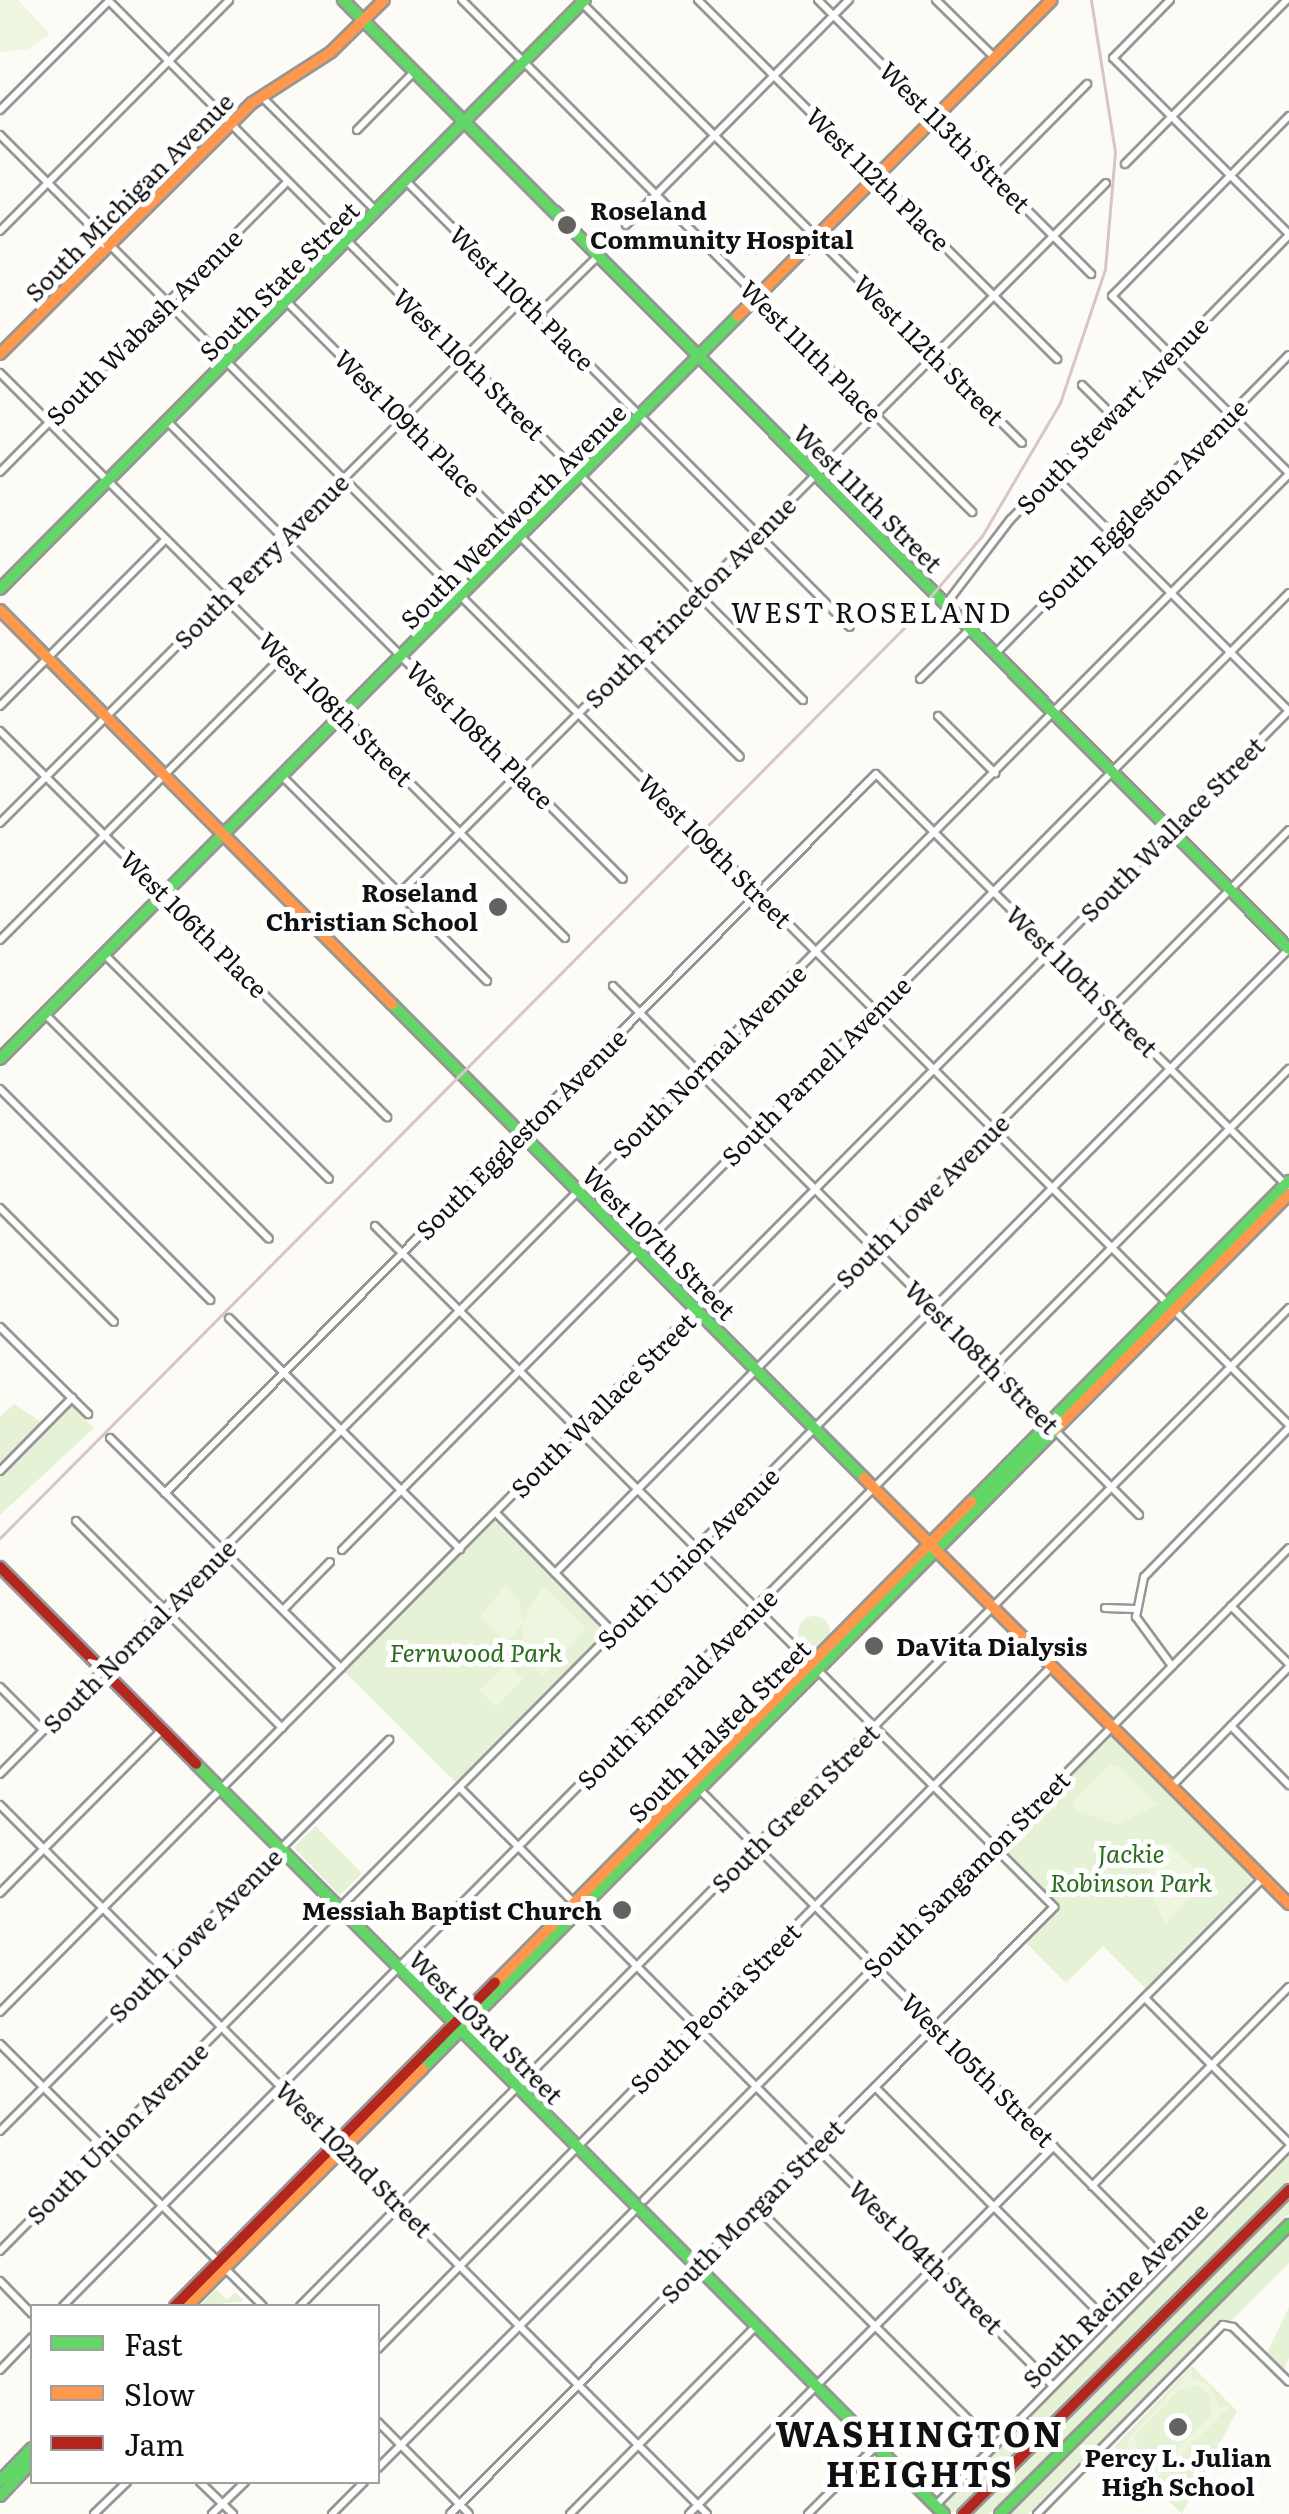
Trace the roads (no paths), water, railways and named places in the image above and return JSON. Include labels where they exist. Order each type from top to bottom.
[{"type":"main road","name":"West 111th Street","points":[[343,0],[1289,949]]},
{"type":"main road","name":"South Michigan Avenue","points":[[0,354],[230,124],[262,96],[331,52],[384,0]]},
{"type":"main road","name":"South Wentworth Avenue","points":[[0,1058],[1052,0]]},
{"type":"main road","name":"South State Street","points":[[0,589],[582,1]]},
{"type":"main road","name":"West 107th Street","points":[[0,610],[1289,1904]]},
{"type":"main road","name":"South Halsted Street","points":[[189,2304],[1288,1187]]},
{"type":"main road","name":"West 103rd Street","points":[[2,1574],[103,1670],[578,2147],[641,2203],[935,2511]]},
{"type":"main road","points":[[963,2514],[1289,2190]]},
{"type":"main road","points":[[1000,2514],[1289,2224]]},
{"type":"main road","name":"South Halsted Street","points":[[177,2304],[222,2266]]},
{"type":"main road","points":[[0,2480],[30,2450]]},
{"type":"main road","points":[[0,2496],[30,2464]]},
{"type":"street","points":[[0,231],[229,0]]},
{"type":"street","name":"West 111th Place","points":[[462,0],[972,512]]},
{"type":"street","name":"West 112th Place","points":[[698,0],[1057,359]]},
{"type":"street","name":"West 113th Street","points":[[818,0],[1091,274]]},
{"type":"street","points":[[626,226],[849,0]]},
{"type":"street","points":[[936,0],[995,58]]},
{"type":"street","points":[[1170,0],[1113,58],[1289,235]]},
{"type":"street","points":[[1124,164],[1287,0]]},
{"type":"street","points":[[0,110],[109,1]]},
{"type":"street","name":"West 110th Street","points":[[109,1],[803,700]]},
{"type":"street","name":"West 112th Street","points":[[582,1],[1022,443]]},
{"type":"street","points":[[357,130],[414,72]]},
{"type":"street","points":[[995,178],[1087,84]]},
{"type":"street","points":[[262,96],[376,211]]},
{"type":"street","points":[[1289,116],[1112,296],[1289,473]]},
{"type":"street","name":"West 109th Street","points":[[0,135],[1289,1427]]},
{"type":"street","name":"West 110th Place","points":[[406,181],[850,628]]},
{"type":"street","name":"South Wabash Avenue","points":[[0,472],[288,182]]},
{"type":"street","name":"South Princeton Avenue","points":[[400,893],[1106,184]]},
{"type":"street","name":"South Stewart Avenue","points":[[946,604],[1002,529],[1289,235]]},
{"type":"street","points":[[538,315],[598,256]]},
{"type":"street","name":"South Perry Avenue","points":[[0,823],[522,299]]},
{"type":"street","name":"West 109th Place","points":[[286,301],[740,757]]},
{"type":"street","name":"South Eggleston Avenue","points":[[995,654],[1289,355]]},
{"type":"street","name":"West 108th Street","points":[[0,373],[564,938]]},
{"type":"street","points":[[1082,385],[1112,415]]},
{"type":"street","name":"West 108th Place","points":[[167,421],[623,879]]},
{"type":"street","name":"South Normal Avenue","points":[[0,1774],[1289,473]]},
{"type":"street","points":[[1053,475],[1289,711]]},
{"type":"street","points":[[0,706],[166,539]]},
{"type":"street","name":"South Parnell Avenue","points":[[342,1550],[1289,593]]},
{"type":"street","points":[[920,680],[970,629]]},
{"type":"street","points":[[0,940],[283,656]]},
{"type":"street","name":"South Wallace Street","points":[[0,2012],[1289,711]]},
{"type":"street","points":[[938,716],[994,772]]},
{"type":"street","name":"West 106th Place","points":[[0,730],[388,1117]]},
{"type":"street","name":"West 110th Street","points":[[876,774],[1288,1187]]},
{"type":"street","name":"South Eggleston Avenue","points":[[165,1493],[876,774]]},
{"type":"street","points":[[282,776],[487,980]]},
{"type":"street","name":"South Lowe Avenue","points":[[555,1573],[1289,830]]},
{"type":"street","name":"South Union Avenue","points":[[0,2251],[1289,949]]},
{"type":"street","points":[[104,954],[330,1179]]},
{"type":"street","name":"West 108th Street","points":[[613,986],[1139,1515]]},
{"type":"street","points":[[45,1014],[269,1239]]},
{"type":"street","name":"South Emerald Avenue","points":[[65,2304],[1289,1069]]},
{"type":"street","points":[[0,1089],[210,1300]]},
{"type":"street","points":[[0,1208],[114,1322]]},
{"type":"street","points":[[376,1226],[993,1846]]},
{"type":"street","name":"South Green Street","points":[[302,2304],[1289,1308]]},
{"type":"street","points":[[229,1318],[460,1549]]},
{"type":"street","points":[[0,1326],[88,1414]]},
{"type":"street","points":[[0,1471],[72,1398]]},
{"type":"street","points":[[1172,1666],[1144,1634],[1135,1608],[1150,1569],[1289,1427]]},
{"type":"street","points":[[110,1438],[341,1668]]},
{"type":"street","points":[[496,1513],[614,1633]]},
{"type":"street","points":[[76,1521],[282,1728]]},
{"type":"street","name":"South Sangamon Street","points":[[380,2466],[1289,1548]]},
{"type":"street","points":[[283,1610],[330,1562]]},
{"type":"street","points":[[1172,1786],[1289,1666],[1231,1606]]},
{"type":"street","points":[[1105,1608],[1135,1608]]},
{"type":"street","name":"South Peoria Street","points":[[380,2347],[1052,1666]]},
{"type":"street","points":[[0,1687],[43,1730]]},
{"type":"street","points":[[1231,1726],[1289,1785]]},
{"type":"street","points":[[0,1893],[162,1730]]},
{"type":"street","name":"South Lowe Avenue","points":[[0,2131],[389,1740]]},
{"type":"street","name":"West 105th Street","points":[[697,1787],[1172,2266]]},
{"type":"street","name":"West 104th Street","points":[[460,1788],[1054,2386]]},
{"type":"street","name":"West 102nd Street","points":[[0,1805],[706,2514]]},
{"type":"street","name":"South Morgan Street","points":[[450,2514],[1054,1907],[993,1846]]},
{"type":"street","points":[[1026,2118],[1263,1878]]},
{"type":"street","points":[[1092,2186],[1289,1986]]},
{"type":"street","points":[[1145,1998],[1289,2145]]},
{"type":"street","points":[[0,2044],[261,2304]]},
{"type":"street","points":[[875,2087],[1112,2326]]},
{"type":"street","name":"South Racine Avenue","points":[[935,2511],[1289,2145]]},
{"type":"street","points":[[689,2514],[1054,2146]]},
{"type":"street","points":[[756,2206],[995,2446]]},
{"type":"street","points":[[0,2281],[30,2312]]},
{"type":"street","points":[[1037,2514],[1226,2324],[1289,2382]]},
{"type":"street","points":[[570,2514],[756,2326]]},
{"type":"street","points":[[0,2370],[30,2339]]},
{"type":"street","points":[[380,2424],[469,2514]]},
{"type":"street","points":[[808,2514],[876,2446]]},
{"type":"street","points":[[94,2514],[124,2484]]},
{"type":"street","points":[[202,2484],[233,2514]]},
{"type":"street","points":[[212,2514],[242,2484]]},
{"type":"street","points":[[332,2514],[362,2484]]},
{"type":"railway","points":[[0,1538],[903,629],[982,536],[1060,403],[1105,269],[1115,152],[1091,0]]},
{"type":"place","name":"Roseland Community Hospital","points":[[567,225]]},
{"type":"place","name":"Roseland Christian School","points":[[498,907]]},
{"type":"place","name":"DaVita Dialysis","points":[[874,1646]]},
{"type":"place","name":"Messiah Baptist Church","points":[[622,1910]]},
{"type":"place","name":"Percy L. Julian High School","points":[[1178,2427]]},
{"type":"district","name":"WEST ROSELAND","points":[[872,611]]},
{"type":"district","name":"WASHINGTON HEIGHTS","points":[[920,2452]]},
{"type":"park label","name":"Fernwood Park","points":[[476,1652]]},
{"type":"park label","name":"Jackie Robinson Park","points":[[1131,1868]]}]
